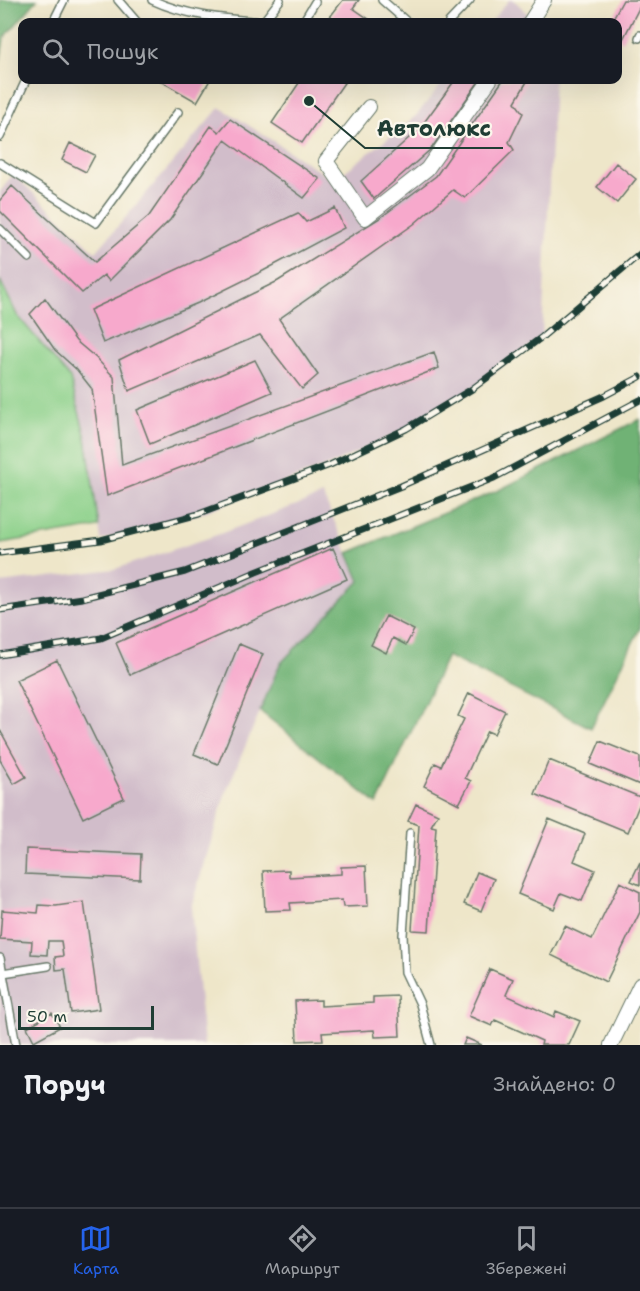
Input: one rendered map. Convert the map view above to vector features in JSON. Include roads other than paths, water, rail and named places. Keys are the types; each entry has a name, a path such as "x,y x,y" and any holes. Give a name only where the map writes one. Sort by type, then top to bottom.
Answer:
{"street":[{"path":"533,18 544,0"},
{"path":"369,107 326,161 365,218 427,169 487,84"},
{"path":"611,1045 640,987"}],"lane":[{"path":"55,18 64,0"},
{"path":"118,0 134,18"},
{"path":"152,0 171,9 220,18"},
{"path":"267,18 280,0"},
{"path":"305,0 315,1 305,18"},
{"path":"382,0 402,18"},
{"path":"453,18 470,0"},
{"path":"0,137 24,84"},
{"path":"0,163 96,223 178,112"},
{"path":"0,229 29,258"},
{"path":"410,833 403,935 405,972 420,1004 432,1045"},
{"path":"0,958 16,1045"},
{"path":"3,973 48,966"}],"railway":[{"path":"0,553 101,540 199,514 330,465 406,429 472,389 542,337 640,254"},
{"path":"0,610 82,598 185,572 401,486 604,396 640,377"},
{"path":"0,655 101,638 256,572 494,478 640,400"}],"place":[{"name":"Автолюкс","path":"309,101"}]}
